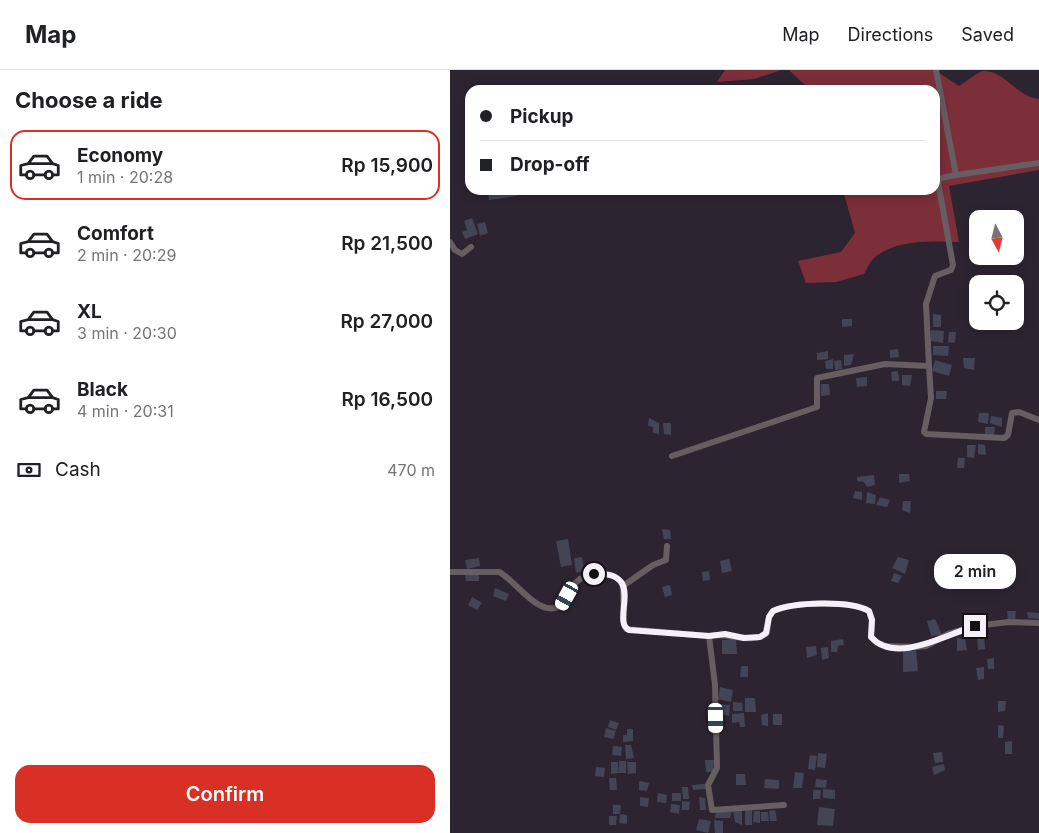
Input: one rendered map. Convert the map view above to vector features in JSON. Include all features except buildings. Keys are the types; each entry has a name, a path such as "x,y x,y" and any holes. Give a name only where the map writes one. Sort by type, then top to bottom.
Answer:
{"street":[{"path":"936,70 939,85"},
{"path":"940,91 956,175"},
{"path":"940,179 956,175 1039,163"},
{"path":"940,193 953,265 951,270 935,276 926,300 931,398 924,432 926,434 1004,438 1008,435 1012,413 1019,412 1039,420"},
{"path":"450,242 455,250 462,254 471,247"},
{"path":"672,456 817,407 817,378 885,364 929,366"},
{"path":"623,586 653,565 666,560 668,546"},
{"path":"450,572 498,572 539,605 549,609 562,605 572,588 587,576 605,573 613,575 620,580 623,586 624,624 626,629 709,636 725,634 744,638 760,637 766,633 769,617 773,611 813,604 855,607 869,611 872,620 871,637 877,643 886,646 926,646 948,634 987,624 1039,623"},
{"path":"709,636 715,684 717,768 708,785 712,810 784,805"}],"shaded area":[{"path":"725,70 782,70 754,79 717,82"},
{"path":"789,70 935,70 959,86 980,72 991,72 1024,94 1039,99 1039,170 949,186 959,242 938,241 904,244 884,251 875,257 864,274 836,282 806,283 798,261 841,252 855,233 844,195 940,195 940,85 805,85"}],"route":[{"path":"594,574 605,573 613,575 620,580 624,591 624,624 626,629 629,630 709,636 725,634 753,638 764,636 768,629 770,614 776,609 813,604 864,608 871,615 871,637 877,643 886,646 915,648 926,646 948,634 975,626"}]}
